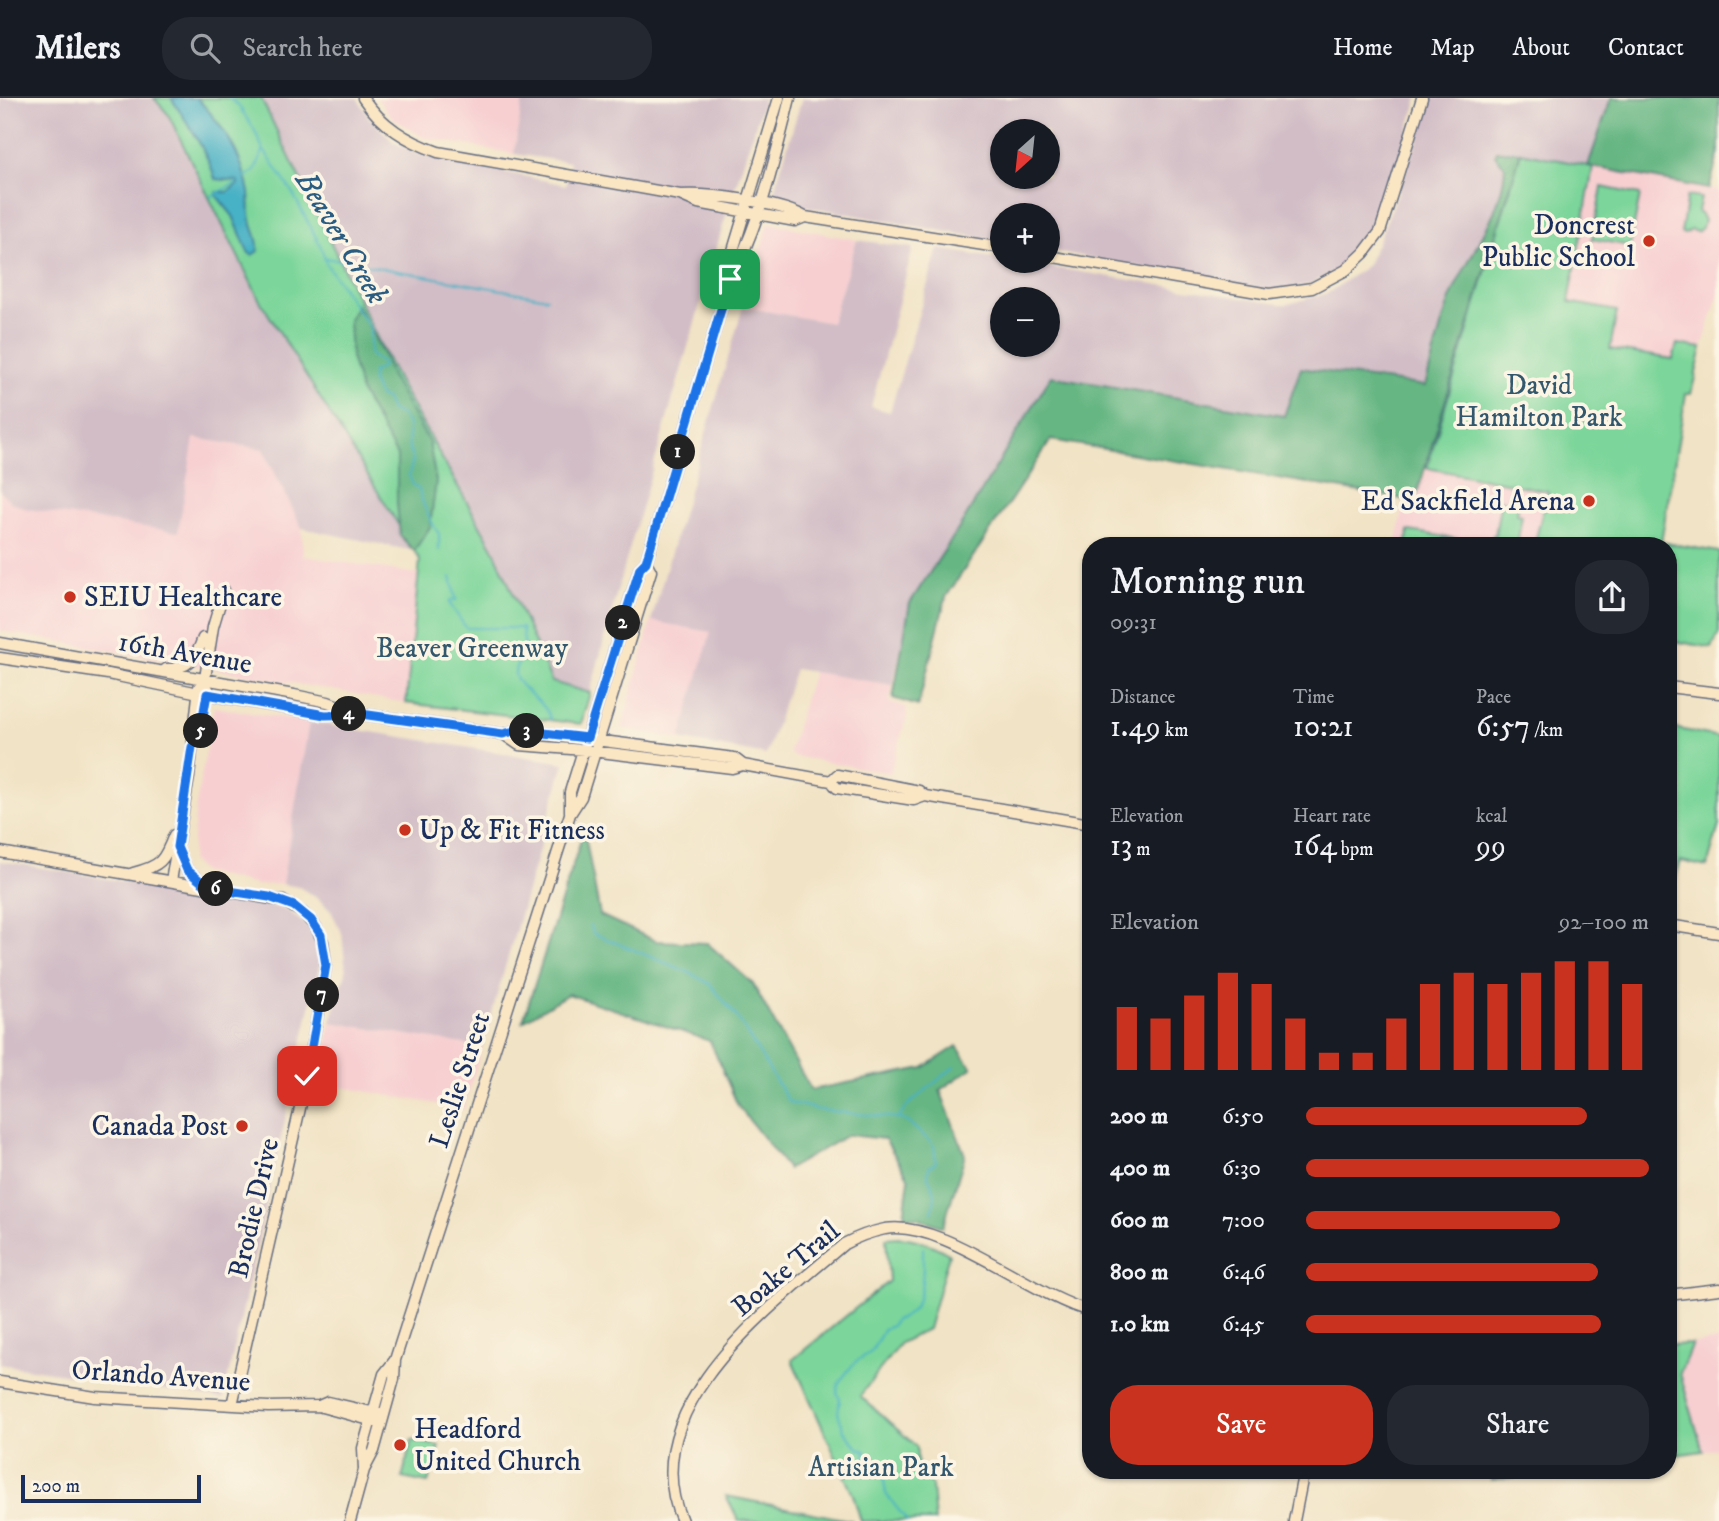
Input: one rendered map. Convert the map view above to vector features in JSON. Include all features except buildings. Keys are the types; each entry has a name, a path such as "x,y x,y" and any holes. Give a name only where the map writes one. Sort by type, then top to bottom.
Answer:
{"main road":[{"path":"363,98 384,123 399,134 412,143 438,152 680,195 698,203 795,211 805,217 990,246"},
{"name":"Leslie Street","path":"753,208 779,98"},
{"name":"Leslie Street","path":"350,1521 364,1470 363,1448 377,1417 384,1374 395,1360 570,814 570,792 589,751 640,568 646,562 730,279 732,254 753,208 790,98"},
{"path":"1060,258 1269,294 1312,288 1346,270 1380,232 1422,98"},
{"path":"171,881 192,747 187,732 202,687 215,618 224,590"},
{"path":"143,669 172,669 187,665 197,655 202,638"},
{"name":"16th Avenue","path":"0,643 143,669 202,687 325,715 361,714 503,734 518,730 593,738 734,758 743,765"},
{"name":"16th Avenue","path":"0,657 202,687 321,701 361,714"},
{"path":"1677,688 1719,693"},
{"name":"16th Avenue","path":"503,734 519,745 732,768 743,765 831,780 836,788 914,800 925,796 1082,823"},
{"path":"130,873 150,869 161,862 183,812"},
{"path":"177,847 187,870 209,888"},
{"name":"Brodie Drive","path":"0,852 269,897 294,906 311,920 323,942 326,957 306,1082 232,1405"},
{"path":"1677,927 1718,934"},
{"name":"Boake Trail","path":"682,1521 673,1497 671,1462 682,1419 699,1390 754,1322 844,1244 861,1235 899,1228 933,1234 1049,1294 1082,1308"},
{"path":"1677,1294 1719,1289"},
{"name":"Orlando Avenue","path":"0,1382 95,1397 232,1405 318,1406 328,1402 377,1417"},
{"path":"1294,1521 1302,1479"}],"shaded area":[{"path":"0,98 154,98 168,114 414,551 302,528 263,449 194,438 178,532 27,509 11,502 0,491"},
{"path":"261,98 357,98 369,117 393,142 417,154 566,185 570,162 514,154 523,98 764,98 724,222 590,693 552,682 493,548 397,379"},
{"path":"377,98 523,98 514,154 423,137 393,118"},
{"path":"802,98 1418,98 1379,223 1363,247 1342,267 1311,284 1275,291 1060,252 1060,203 990,203 990,240 778,201 773,195"},
{"path":"1430,98 1611,98 1588,166 1521,152 1497,151 1496,155 1505,166 1505,183 1484,234 1449,301 1425,386 1301,368 1284,416 1050,376 961,525 910,603 893,685 795,669 766,755 680,739 711,632 651,621 743,307 831,323 857,240 913,248 871,407 890,412 938,249 990,257 990,273 1060,273 1060,269 1288,304 1328,293 1368,265 1424,123"},
{"name":"Doncrest Public School","path":"1593,167 1719,191 1719,292 1702,348 1677,344 1674,359 1609,349 1569,302"},
{"path":"769,223 857,240 831,323 743,307"},
{"path":"193,438 263,449 302,528 303,556 418,574 406,703 0,631 0,491 11,502 178,532"},
{"path":"1427,468 1549,491 1536,537 1398,537 1405,499 1415,501"},
{"path":"651,621 712,632 680,739 622,728"},
{"path":"813,671 893,685 889,702 906,707 907,716 890,773 793,756 789,752"},
{"path":"214,707 309,722 282,884 257,885 202,872 191,861 196,806"},
{"path":"309,722 564,763 482,1047 331,1022 346,972 342,933 331,911 317,898 299,887 282,884"},
{"path":"0,861 277,907 289,912 307,926 316,939 320,962 223,1399 0,1364"},
{"path":"331,1022 482,1047 464,1109 320,1083"},
{"path":"1719,1340 1719,1449 1703,1451 1680,1373 1692,1344"}],"green space":[{"name":"Beaver Greenway","path":"154,98 261,98 397,379 493,548 552,682 590,693 581,724 406,703 420,560 259,299 168,114"},
{"path":"1611,98 1719,98 1719,152 1709,189 1588,166"},
{"path":"1497,151 1521,152 1415,501 1051,440 946,597 918,706 893,698 910,603 961,525 1051,376 1284,416 1301,368 1425,386 1449,302 1498,202 1505,166 1495,155"},
{"name":"David Hamilton Park","path":"1521,152 1593,167 1569,302 1617,311 1610,349 1673,359 1677,344 1702,348 1691,394 1686,394 1662,537 1536,537 1548,491 1427,468"},
{"path":"1602,187 1640,195 1630,246 1592,239"},
{"path":"1687,196 1701,198 1698,211 1704,220 1702,228 1697,232 1690,230 1685,234 1681,233"},
{"path":"357,305 382,352 391,376 429,442 436,481 430,527 414,551 400,536 397,456 361,392 351,357 349,320"},
{"path":"1501,500 1519,503 1517,514 1522,515 1518,537 1492,537 1495,535"},
{"path":"1409,531 1446,537 1408,537"},
{"name":"David Hamilton Park","path":"1677,545 1719,552 1719,633 1712,648 1677,642"},
{"path":"1677,729 1719,737 1719,825 1707,867 1681,861 1677,873"},
{"path":"584,830 600,915 656,941 707,943 753,984 811,1090 923,1068 957,1046 972,1068 940,1090 965,1155 943,1227 919,1218 904,1216 909,1179 885,1139 848,1135 788,1169 738,1106 710,1041 568,994 523,1021"},
{"name":"Artisian Park","path":"898,1237 924,1242 949,1254 928,1329 900,1343 860,1396 917,1447 921,1472 932,1486 935,1521 861,1521 853,1495 792,1360 889,1281 886,1238"},
{"path":"1692,1344 1680,1373 1703,1451 1677,1455 1677,1345"},
{"path":"412,1440 439,1446 428,1483 402,1478"},
{"name":"Artisian Park","path":"726,1496 853,1521 739,1521"}],"water":[{"path":"171,98 197,98 223,130 236,152 246,178 251,220 258,242 258,251 252,255 248,252 233,216 216,195 217,192 227,192 238,184 238,181 215,179 202,147"}],"waterway":[{"name":"Beaver Creek","path":"229,98 238,105 254,129 263,149 292,192 320,245 327,265 370,328 370,355 383,364 373,372 372,381 379,396 386,399 391,411 402,415 408,424 409,448 413,460 409,475 413,485 419,489 427,513 439,534 439,550"},
{"path":"242,179 255,171 263,151"},
{"path":"211,197 237,182"},
{"path":"326,258 547,298"},
{"name":"Beaver Creek","path":"451,577 456,600 450,601 450,604 466,628 522,628 526,656 517,665 515,673 518,681 548,712 550,720"},
{"name":"Beaver Creek","path":"590,925 593,933 597,935 688,972 710,984 737,1017 789,1102 820,1110 899,1118 909,1123 934,1146 936,1162 929,1167 928,1177 935,1194 932,1213"},
{"path":"899,1117 909,1104 954,1067"},
{"name":"Beaver Creek","path":"907,1521 886,1494 883,1474 871,1466 865,1457 866,1451 858,1448 844,1431 838,1413 840,1399 837,1392 838,1384 855,1362 871,1352 884,1329 912,1310 921,1291 923,1248"}],"place":[{"name":"Doncrest Public School","path":"1649,241"},
{"name":"Ed Sackfield Arena","path":"1589,501"},
{"name":"SEIU Healthcare","path":"70,597"},
{"name":"Up & Fit Fitness","path":"405,830"},
{"name":"Canada Post","path":"242,1126"},
{"name":"Headford United Church","path":"400,1445"}],"route":[{"path":"307,1076 326,965 321,935 311,920 283,901 209,888 187,870 177,847 192,747 200,734 207,694 325,715 361,714 503,734 518,730 587,738 640,568 646,562 730,279"}]}
